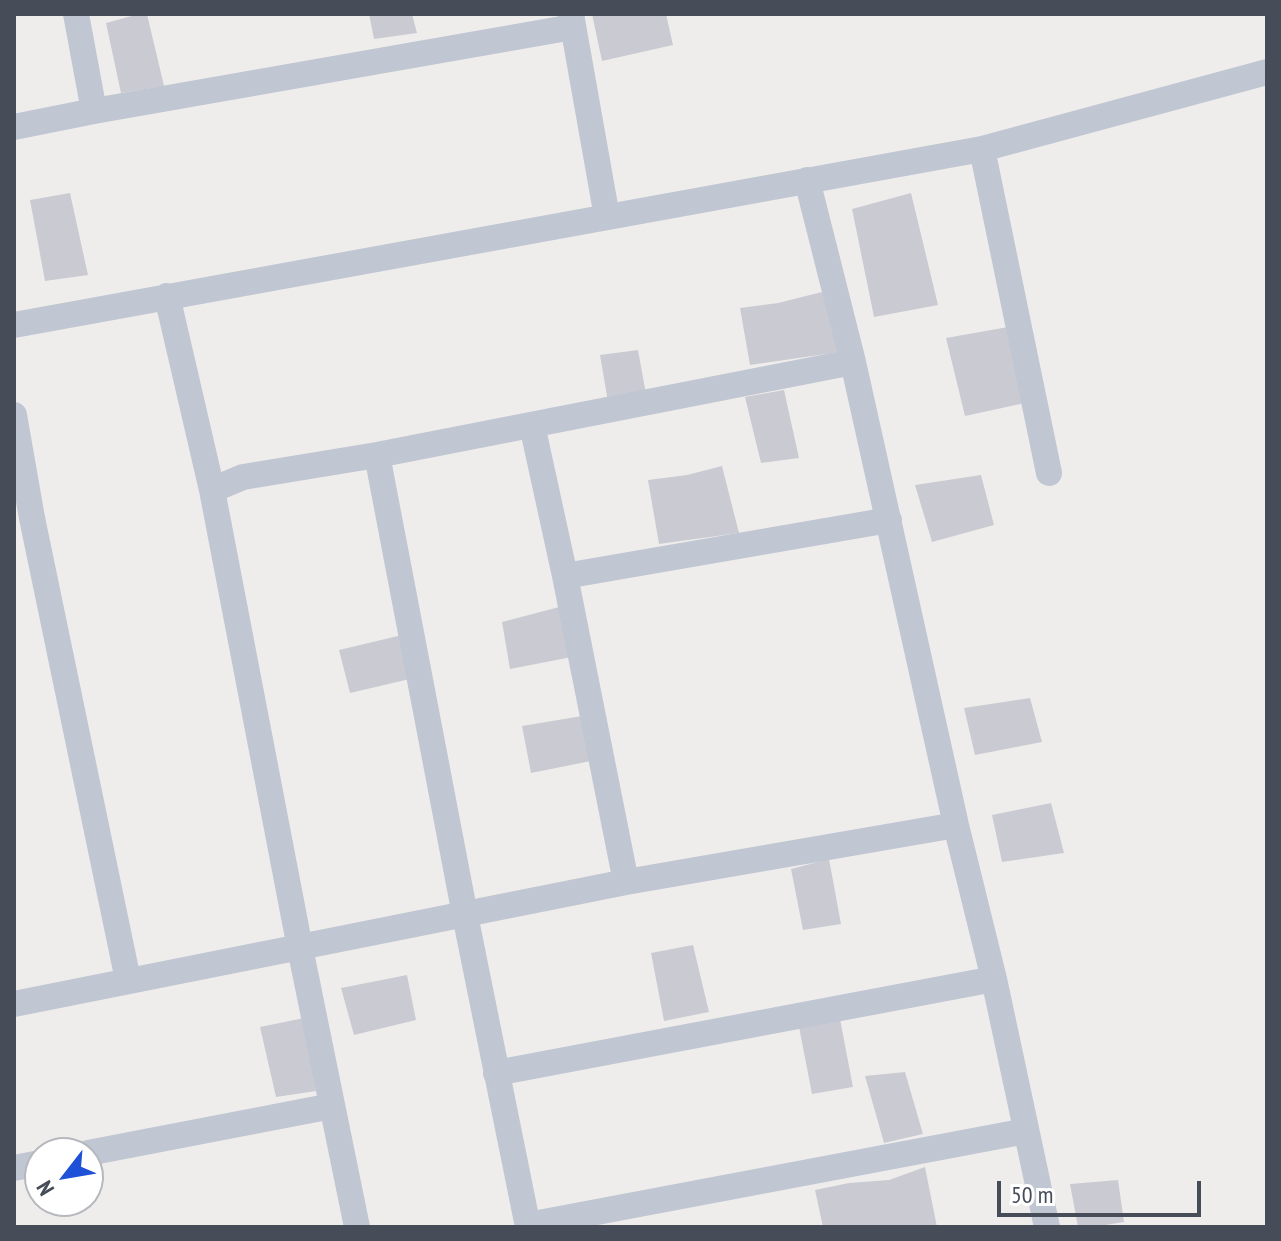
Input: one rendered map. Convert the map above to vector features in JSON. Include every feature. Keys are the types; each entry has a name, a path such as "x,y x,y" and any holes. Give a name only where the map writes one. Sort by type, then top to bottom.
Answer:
{"street":[{"path":"76,14 94,111"},
{"path":"14,127 572,21 607,217"},
{"path":"14,325 982,149 1267,72"},
{"path":"982,149 1049,473"},
{"path":"807,180 853,362 956,825 994,979 1047,1227"},
{"path":"167,296 212,490 357,1227"},
{"path":"212,490 243,477 377,455 853,362"},
{"path":"14,415 23,520 128,980"},
{"path":"532,425 626,882"},
{"path":"377,455 528,1226 1026,1131"},
{"path":"565,576 889,520"},
{"path":"14,1004 626,882 956,825"},
{"path":"496,1073 994,979"},
{"path":"104,1150 332,1106"}],"building":[{"path":"147,14 164,86 121,93 106,23"},
{"path":"369,14 412,14 417,33 374,39"},
{"path":"592,14 666,14 673,45 602,61"},
{"path":"70,193 88,275 45,281 30,200"},
{"path":"911,193 938,305 874,317 852,209"},
{"path":"826,291 840,352 750,365 740,308 778,303"},
{"path":"1008,327 1025,403 965,416 946,338"},
{"path":"638,350 646,394 608,402 600,355"},
{"path":"784,390 799,458 761,463 745,397"},
{"path":"722,466 739,533 659,544 648,480"},
{"path":"981,475 994,525 932,542 915,485"},
{"path":"563,606 572,657 510,669 502,622"},
{"path":"402,635 410,679 350,693 339,650"},
{"path":"1030,698 1042,742 975,755 964,708"},
{"path":"582,716 591,761 531,773 522,726"},
{"path":"1051,803 1064,853 1002,862 992,815"},
{"path":"829,859 841,924 803,930 791,869"},
{"path":"693,945 709,1012 664,1021 651,953"},
{"path":"407,975 416,1020 354,1035 341,988"},
{"path":"304,1018 316,1091 276,1097 260,1027"},
{"path":"840,1019 853,1087 812,1094 799,1027"},
{"path":"905,1072 923,1134 884,1143 865,1076"},
{"path":"925,1167 937,1227 823,1227 815,1190 889,1180"},
{"path":"1118,1180 1124,1222 1078,1227 1070,1184"}]}
